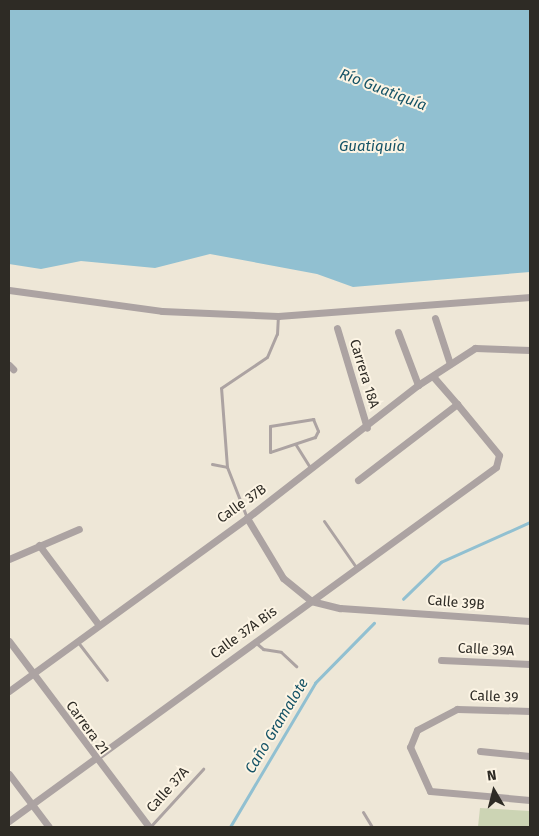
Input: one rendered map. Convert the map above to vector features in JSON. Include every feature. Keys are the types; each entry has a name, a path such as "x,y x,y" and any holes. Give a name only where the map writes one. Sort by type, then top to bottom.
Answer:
{"street":[{"path":"9,290 162,311 278,316 530,297"},
{"path":"435,318 450,364"},
{"name":"Carrera 18A","path":"337,328 367,428"},
{"path":"398,332 418,385"},
{"name":"Calle 37B","path":"9,691 98,624 247,518 367,428 418,385 434,378 450,364 474,348 490,346 530,350"},
{"path":"358,480 457,404 434,378"},
{"name":"Calle 37A Bis","path":"9,821 254,641 496,467 499,455 457,404"},
{"path":"247,518 283,578 311,600"},
{"path":"9,559 79,529"},
{"path":"39,545 98,624"},
{"name":"Calle 39B","path":"311,600 340,608 380,609 530,621"},
{"name":"Carrera 21","path":"9,641 94,758 149,827"},
{"name":"Calle 39A","path":"441,660 530,664"},
{"name":"Calle 39","path":"530,711 457,710 417,730 410,747 425,786 449,793 530,800"},
{"path":"480,751 530,756"},
{"path":"9,774 49,827"}],"lane":[{"path":"247,518 228,467 221,388 267,357 278,334 278,316"},
{"path":"315,419 318,434 296,445 272,454 268,428 315,419"},
{"path":"296,445 312,469"},
{"path":"212,464 228,467"},
{"path":"324,522 356,567"},
{"path":"77,640 107,680"},
{"path":"254,641 263,649 281,652 296,666"},
{"name":"Calle 37A","path":"149,827 203,769"},
{"path":"363,812 372,827"}],"green space":[{"path":"480,808 530,811 530,827 478,827"}],"water":[{"name":"Guatiquía","path":"9,9 530,9 530,272 353,287 317,274 210,254 155,268 81,261 41,269 9,264"}],"waterway":[{"name":"Caño Gramalote","path":"403,599 441,562 530,522"},
{"name":"Caño Gramalote","path":"230,827 315,683 374,623"}],"water label":[{"name":"Río Guatiquía","path":"383,90"}]}
